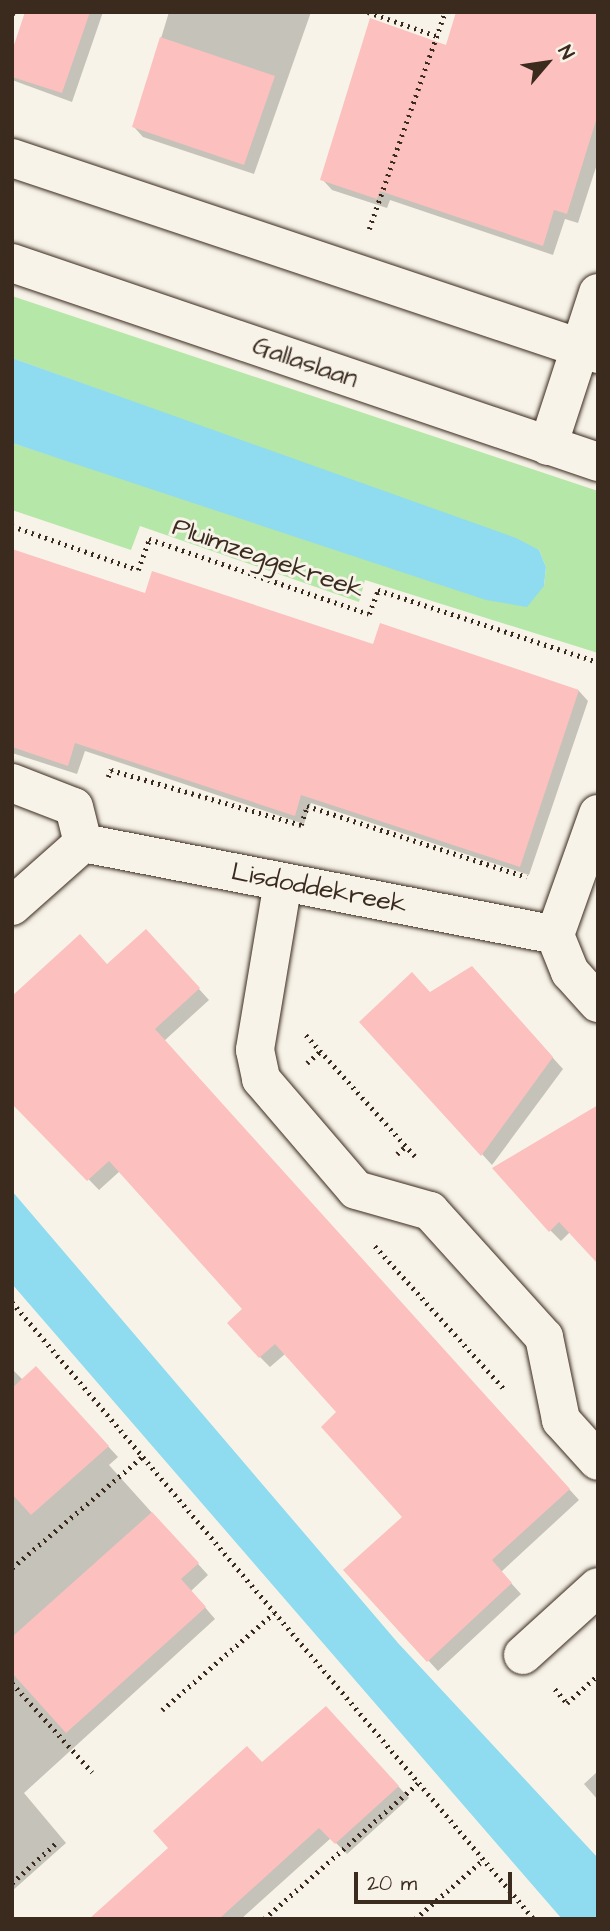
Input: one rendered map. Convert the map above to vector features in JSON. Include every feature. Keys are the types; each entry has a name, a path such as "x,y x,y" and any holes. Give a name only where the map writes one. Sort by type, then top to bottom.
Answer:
{"street":[{"path":"12,158 588,351"},
{"name":"Gallaslaan","path":"12,263 598,462"},
{"path":"548,446 588,351 598,293"},
{"path":"12,782 74,807 83,843 12,906"},
{"path":"598,814 555,935 570,972 598,1003"},
{"name":"Lisdoddekreek","path":"83,843 555,935"},
{"path":"283,882 255,1050 261,1079 356,1190 430,1211 544,1337 561,1420 598,1461"},
{"path":"523,1655 598,1587"}],"path":[{"path":"369,12 437,36"},
{"path":"354,272 445,12"},
{"name":"Pluimzeggekreek","path":"12,526 138,570 149,538 369,614 378,590 598,662"},
{"path":"83,843 111,770 301,825 307,806 571,891"},
{"path":"265,990 437,1181 430,1211"},
{"path":"356,1190 351,1220 527,1415 561,1420"},
{"path":"12,1302 534,1919"},
{"path":"12,1567 142,1457"},
{"path":"162,1710 274,1613"},
{"path":"12,1684 92,1772"},
{"path":"264,1919 418,1783"},
{"path":"12,1883 55,1844"},
{"path":"415,1919 484,1859"}],"green space":[{"path":"12,296 598,491 598,653 365,580 359,602 140,526 131,550 12,510 12,443 292,533 544,586 546,567 539,550 12,358"}],"water":[{"path":"12,358 516,538 539,550 546,567 544,586 527,607 486,600 12,443"},
{"path":"12,1191 398,1643 598,1858 598,1919 562,1919 12,1284"}],"building":[{"path":"25,12 90,12 62,93 12,77 12,51"},
{"path":"456,12 598,12 598,114 567,214 554,210 543,246 380,191 377,199 320,180 370,18 446,45"},
{"path":"160,37 275,76 244,165 132,127"},
{"path":"12,549 145,593 152,571 373,644 380,623 579,690 520,867 301,795 295,816 75,743 68,766 12,747"},
{"path":"146,929 200,988 155,1029 570,1489 492,1560 512,1583 427,1662 343,1570 402,1517 321,1427 336,1412 275,1344 259,1358 227,1323 242,1309 109,1161 87,1181 12,1104 12,996 80,934 107,964"},
{"path":"472,966 553,1057 481,1156 359,1022 412,972 430,992"},
{"path":"598,1105 598,1264 559,1222 549,1232 492,1168"},
{"path":"36,1366 109,1446 31,1515 12,1494 12,1388"},
{"path":"152,1512 199,1563 181,1579 206,1607 66,1733 12,1673 12,1637"},
{"path":"326,1706 399,1786 335,1844 319,1828 219,1919 89,1919 168,1848 153,1831 247,1746 262,1762"}]}
